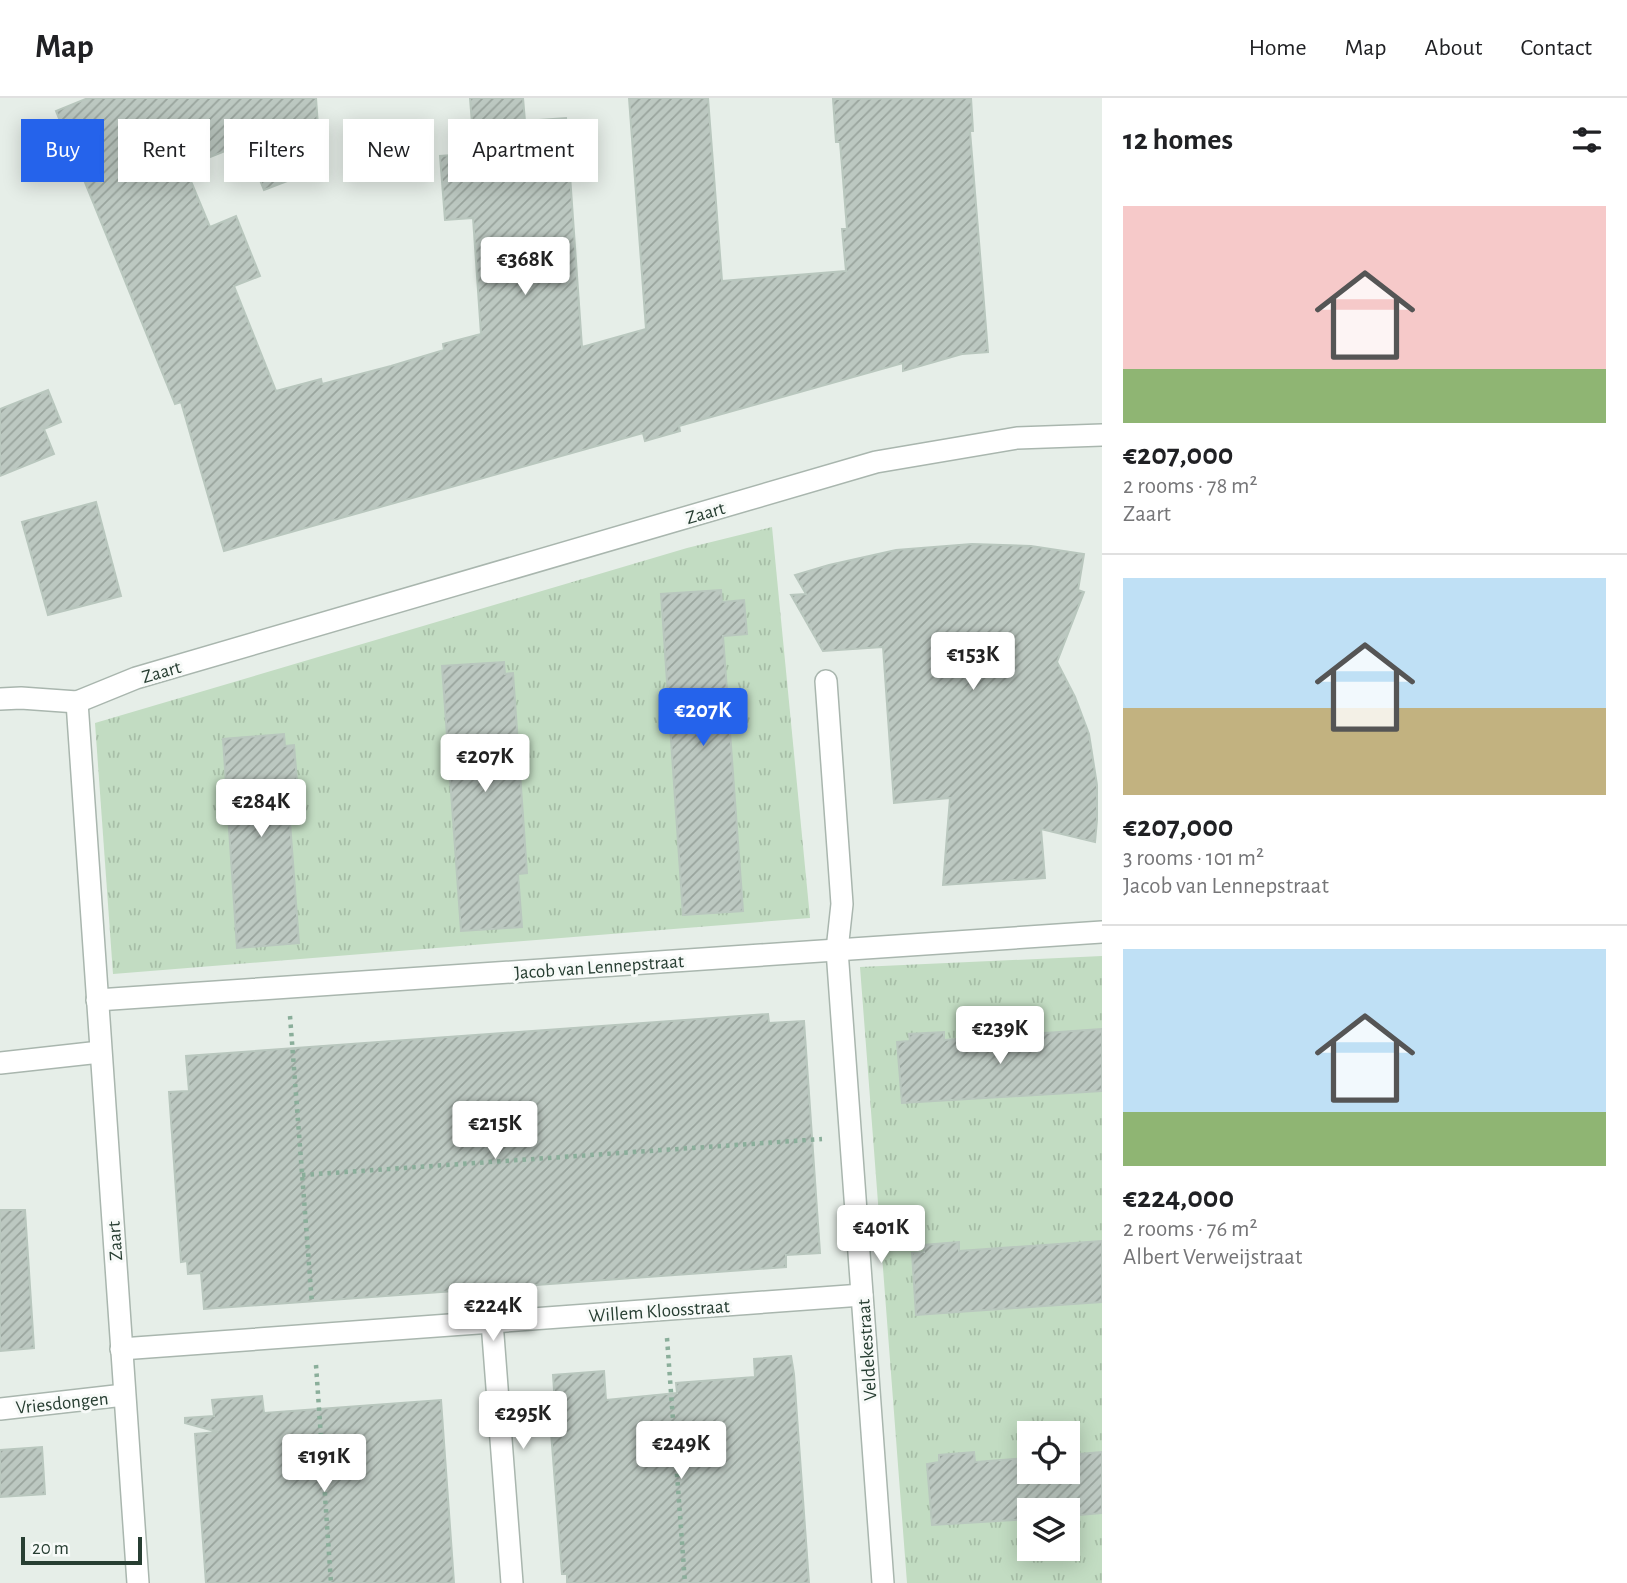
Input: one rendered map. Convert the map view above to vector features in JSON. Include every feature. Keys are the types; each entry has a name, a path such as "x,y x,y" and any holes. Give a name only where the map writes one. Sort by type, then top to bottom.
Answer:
{"street":[{"name":"Zaart","path":"138,1583 77,702 136,678 876,463 1017,438 1102,435"},
{"path":"826,681 842,904 837,950"},
{"path":"0,699 77,702"},
{"name":"Jacob van Lennepstraat","path":"97,1000 1102,932"},
{"name":"Veldekestraat","path":"837,950 883,1583"},
{"path":"0,1063 100,1052"},
{"name":"Willem Kloosstraat","path":"121,1349 862,1295"},
{"path":"492,1322 512,1583"},
{"name":"Vriesdongen","path":"0,1409 124,1395"}],"path":[{"path":"288,987 331,1583"},
{"path":"302,1175 850,1137"},
{"path":"665,1309 685,1583"}],"green space":[{"path":"772,527 810,918 113,974 95,723 687,548"},
{"path":"1102,956 1102,1583 907,1583 860,967"}],"building":[{"path":"88,98 316,98 318,119 224,119 224,151 210,157 210,119 118,119 118,182 191,182 210,227 236,216 260,276 234,286 276,391 321,379 322,384 391,366 444,350 443,344 481,334 473,218 445,220 440,156 448,155 448,182 570,182 582,347 646,329 629,98 708,98 722,281 846,271 842,229 847,229 840,142 836,142 833,99 971,98 973,131 970,131 988,352 962,354 903,371 903,363 679,426 680,431 645,441 643,433 224,551 181,402 175,404 85,182 104,182 104,119 59,119 56,111"},
{"path":"470,98 523,98 525,119 472,119"},
{"path":"261,182 285,182 264,190"},
{"path":"48,390 61,422 44,429 54,454 0,476 0,409"},
{"path":"96,502 121,596 48,615 22,522"},
{"path":"972,544 1031,546 1084,554 1078,590 1084,592 1057,662 1075,697 1089,734 1097,785 1097,820 1095,842 1041,829 1045,878 943,885 950,798 894,803 883,647 823,651 791,595 806,594 795,575 829,565 896,550"},
{"path":"721,590 722,602 744,600 747,634 723,636 743,911 683,915 661,594"},
{"path":"504,662 505,674 513,673 527,873 518,874 522,927 461,931 442,666"},
{"path":"284,734 285,746 294,745 297,781 287,782 299,943 237,948 223,739"},
{"path":"768,1014 769,1023 804,1021 820,1253 786,1255 786,1267 204,1309 201,1273 188,1274 187,1261 181,1262 169,1092 189,1091 186,1056"},
{"path":"1102,1029 1102,1091 902,1103 897,1042 910,1041 909,1034 944,1032 944,1040"},
{"path":"0,1210 25,1210 34,1348 0,1351"},
{"path":"1102,1241 1102,1302 916,1315 912,1253 924,1252 923,1245 959,1242 959,1251"},
{"path":"791,1356 809,1583 567,1583 567,1574 562,1574 549,1406 555,1405 553,1375 604,1371 606,1400 677,1393 676,1383 755,1377 754,1359"},
{"path":"262,1396 264,1413 441,1400 454,1583 206,1583 195,1434 218,1432 185,1423 185,1418 214,1416 212,1400"},
{"path":"42,1447 45,1494 0,1497 0,1450"},
{"path":"974,1452 975,1462 1017,1459 1017,1484 1080,1484 1080,1454 1102,1452 1102,1513 1080,1515 1080,1498 1017,1498 1017,1520 932,1525 927,1464 939,1462 939,1455"}]}
